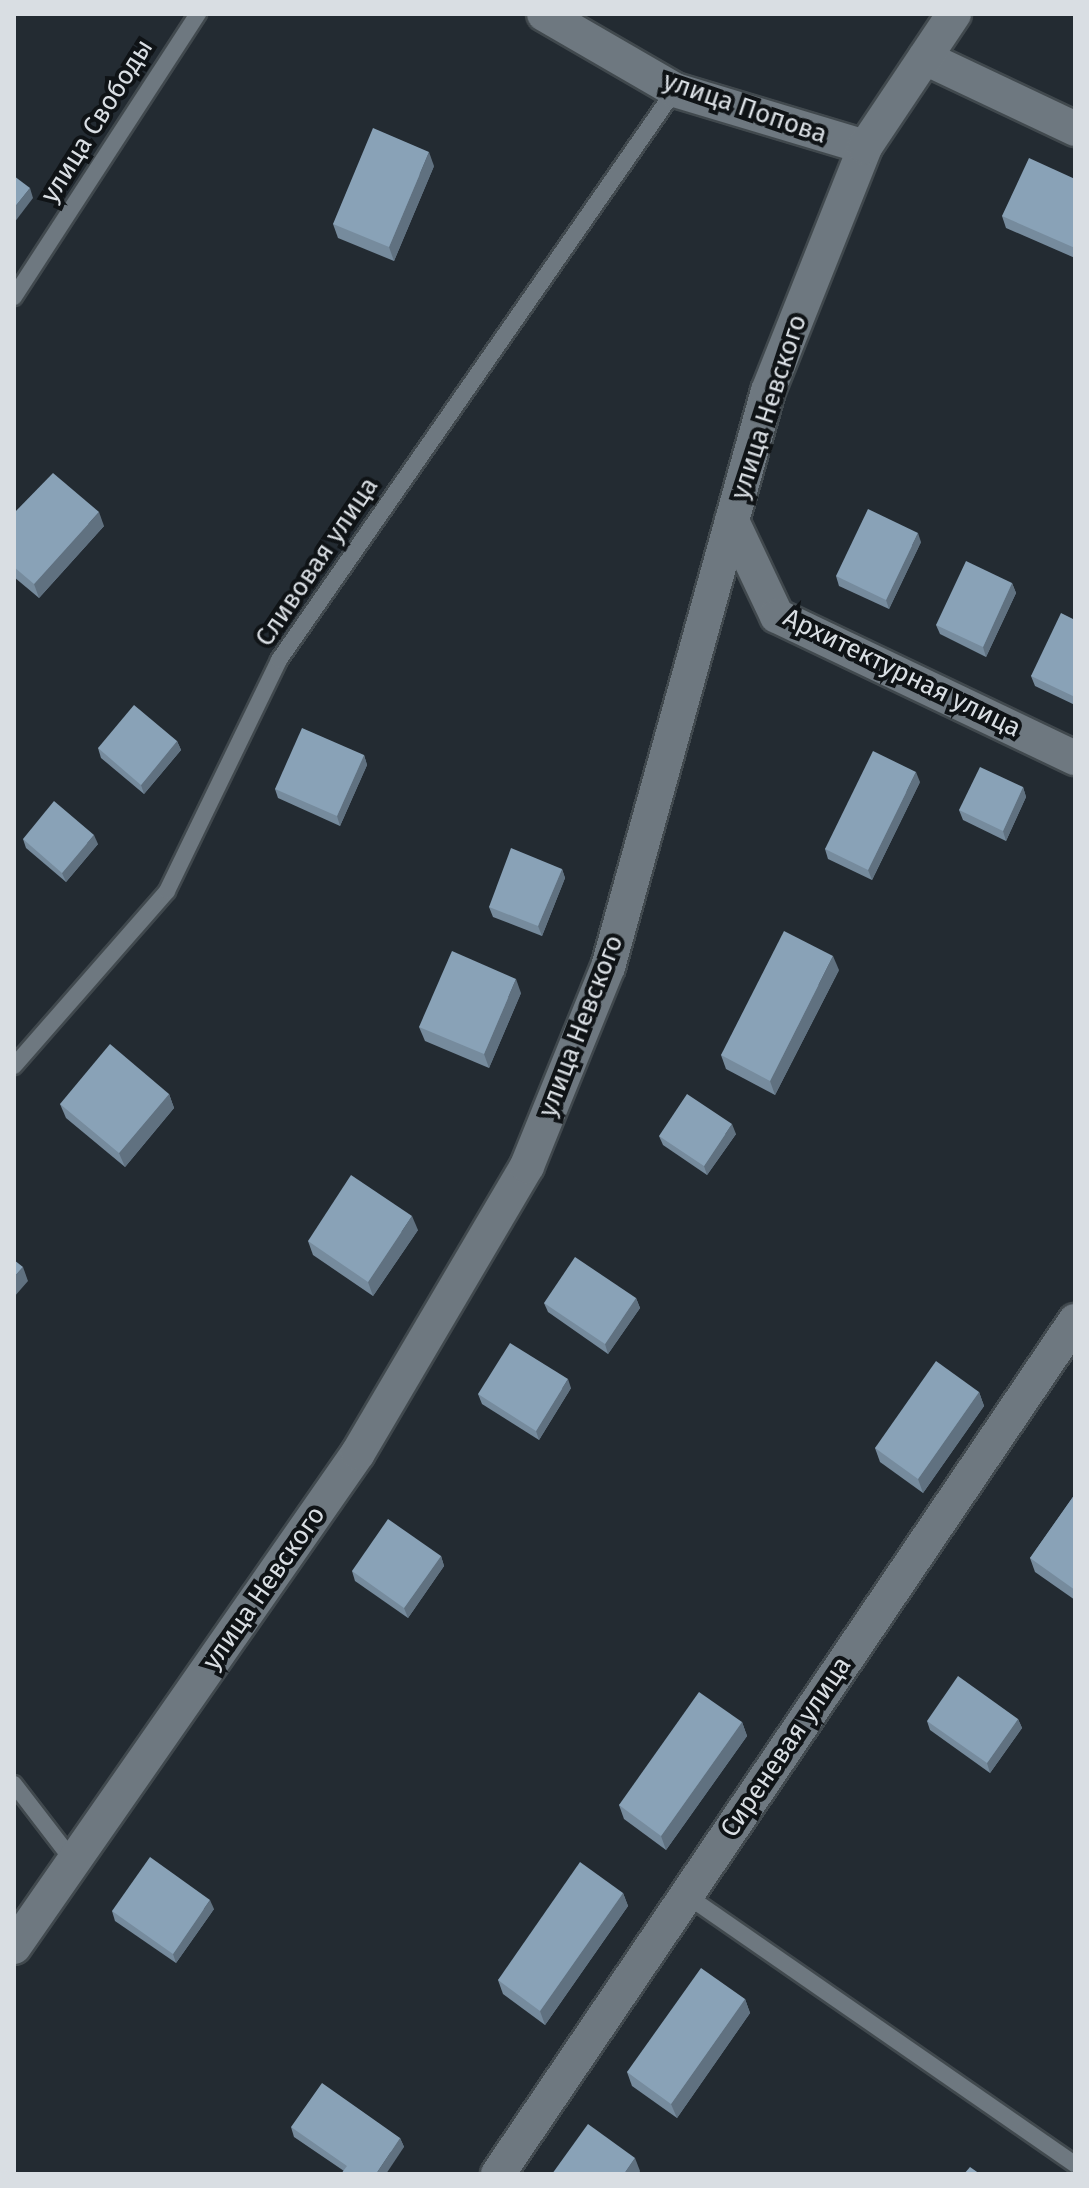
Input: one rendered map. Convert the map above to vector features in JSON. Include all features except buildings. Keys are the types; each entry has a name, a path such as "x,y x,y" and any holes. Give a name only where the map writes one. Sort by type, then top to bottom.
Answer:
{"street":[{"name":"улица Попова","path":"544,14 675,90 865,147"},
{"name":"улица Невского","path":"14,1947 358,1453 527,1166 608,967 768,391 865,147 954,14"},
{"path":"925,58 1075,129"},
{"name":"Архитектурная улица","path":"732,521 777,616 1075,758"},
{"name":"Сиреневая улица","path":"498,2174 1075,1321"}],"lane":[{"name":"улица Свободы","path":"14,297 198,14"},
{"name":"Сливовая улица","path":"14,1066 167,891 279,660 675,90"},
{"path":"14,1784 73,1861"},
{"path":"686,1895 1075,2164"}]}
